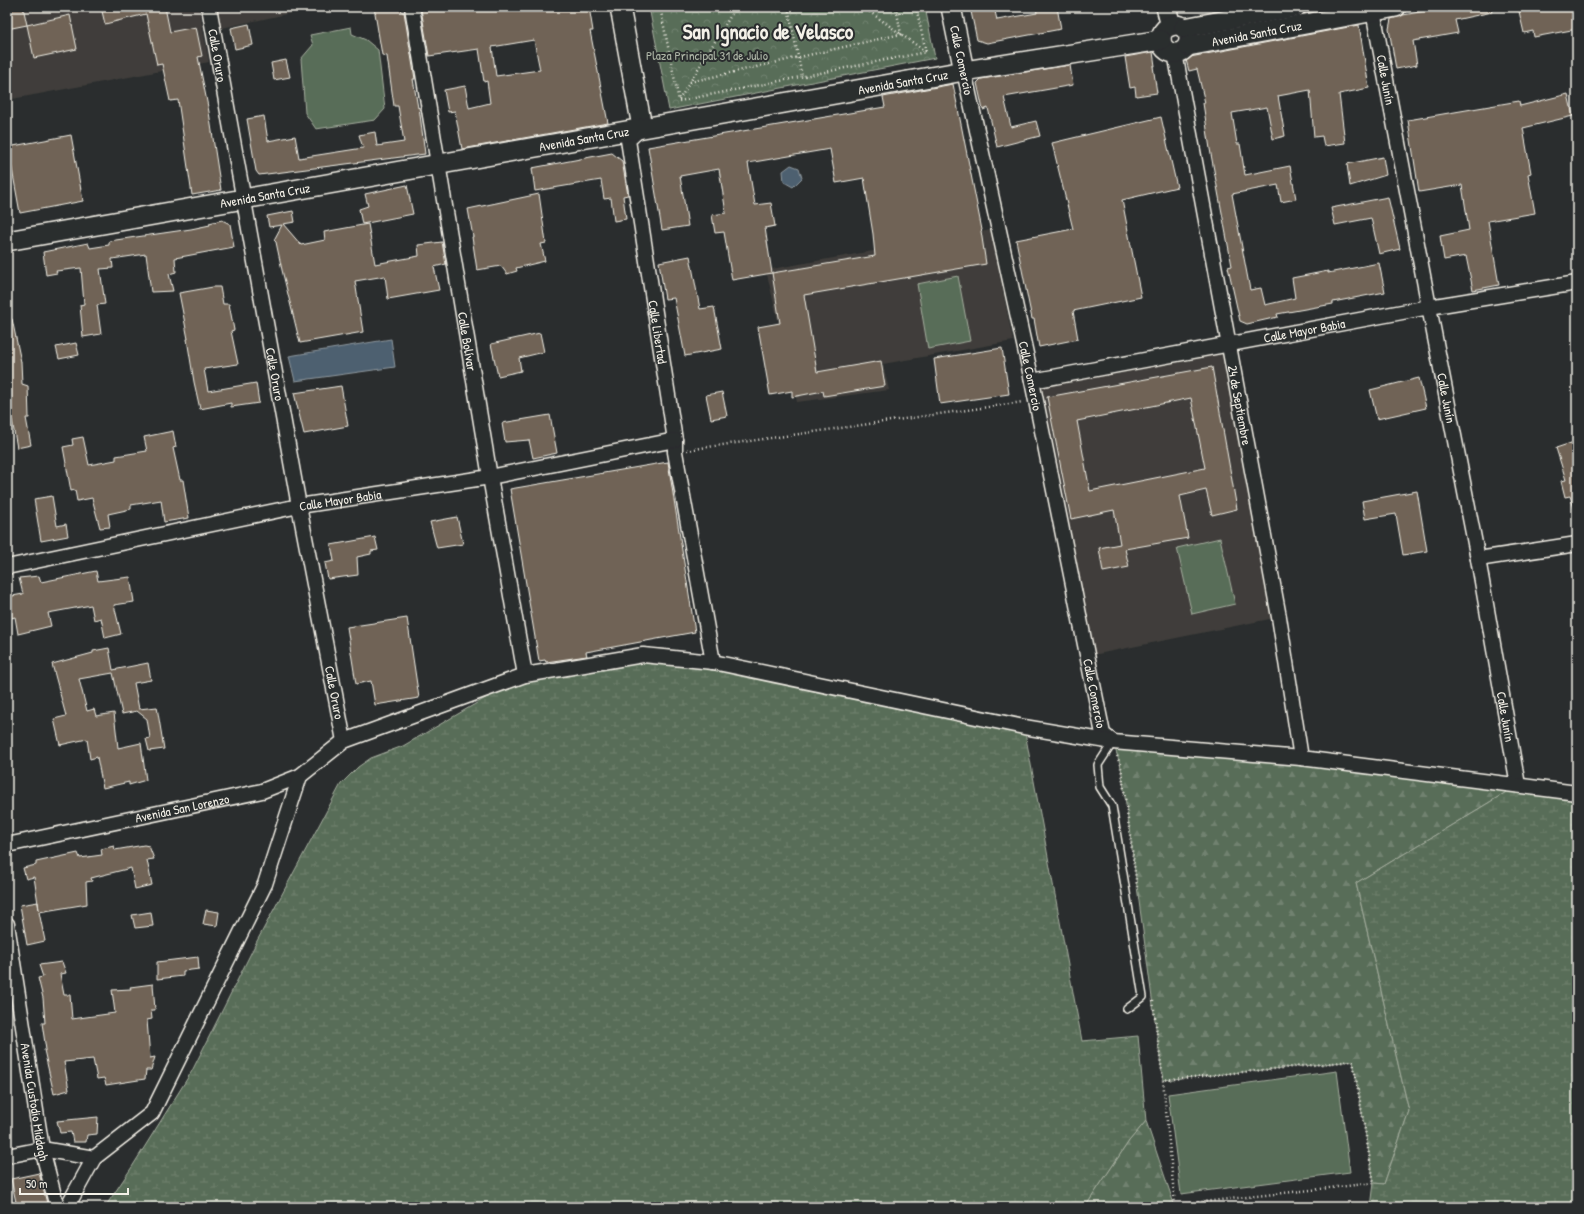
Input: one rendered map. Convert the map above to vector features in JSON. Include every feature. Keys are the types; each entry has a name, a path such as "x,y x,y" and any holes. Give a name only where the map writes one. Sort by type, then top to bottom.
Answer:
{"main road":[{"path":"620,7 642,127"},
{"name":"Calle Comercio","path":"951,7 964,71"},
{"path":"1166,7 1172,31 1164,48 1167,51 1181,50 1189,35 1172,31"},
{"name":"Avenida Santa Cruz","path":"7,241 964,71 1296,7"},
{"name":"Avenida Santa Cruz","path":"1181,50 1396,7"}],"street":[{"name":"Calle Oruro","path":"209,7 299,506 344,741"},
{"name":"Calle Bolívar","path":"412,7 490,477 525,675"},
{"name":"Calle Junín","path":"1373,11 1478,559 1518,784"},
{"name":"24 de Septiembre","path":"1181,50 1229,345 1279,617 1301,758"},
{"name":"Calle Comercio","path":"964,71 1032,381 1103,734 1113,742"},
{"name":"Calle Libertad","path":"642,127 628,140 675,446 713,662"},
{"name":"Calle Mayor Babia","path":"1032,381 1429,307 1577,283"},
{"name":"Calle Mayor Babia","path":"7,567 299,506 490,477 675,446"},
{"path":"1478,559 1577,544"},
{"name":"Avenida San Lorenzo","path":"7,845 262,791 300,776 344,741 525,675 643,655 713,662 1024,727 1113,742 1301,758 1518,784 1577,793"},
{"path":"67,1207 94,1158 152,1113 265,884 300,776"},
{"name":"Avenida Custodio Middagh","path":"7,924 42,1149 57,1207"},
{"path":"7,1156 42,1149 94,1158"}],"lane":[{"path":"1113,742 1098,765 1100,787 1112,806 1143,997 1127,1009"}],"path":[{"path":"660,7 679,101"},
{"path":"679,101 736,7"},
{"path":"788,7 802,76"},
{"path":"863,7 926,52"},
{"path":"896,7 901,34"},
{"path":"916,7 926,52"},
{"path":"690,82 901,34"},
{"path":"679,101 926,52"},
{"path":"675,446 1035,400"},
{"path":"1121,767 1138,891"},
{"path":"1153,1000 1163,1080 1175,1205 1374,1183 1353,1061 1163,1080"}],"shaded area":[{"path":"7,7 199,7 209,62 7,100"},
{"path":"209,7 319,7 213,30"},
{"path":"991,230 1013,341 883,364 889,390 797,402 766,270"},
{"path":"1229,345 1279,617 1088,656 1032,381"}],"green space":[{"name":"Plaza Principal 31 de Julio","path":"649,7 925,7 935,58 669,110"},
{"path":"351,27 352,34 366,40 378,50 385,109 375,120 316,129 305,113 301,59 313,45 310,35"},
{"path":"958,276 970,341 928,349 917,284"},
{"path":"1220,538 1235,604 1192,614 1177,548"},
{"path":"643,655 1024,727 1082,1041 1138,1036 1146,1121 1129,1141 1085,1207 105,1207 192,1071 257,941 341,784 358,767 371,758 403,746 525,675"},
{"path":"1113,742 1518,785 1356,883 1409,1111 1384,1184 1374,1183 1353,1061 1163,1080 1121,767"},
{"path":"1518,785 1577,793 1577,1207 1371,1207 1374,1183 1384,1184 1409,1111 1356,883"},
{"path":"1337,1071 1350,1172 1181,1194 1168,1094"},
{"path":"1146,1121 1175,1207 1085,1207 1129,1141"}],"water":[{"path":"791,165 799,168 802,178 793,187 784,182 783,171"},
{"path":"391,339 395,367 295,381 289,356"}],"building":[{"path":"7,7 23,7 27,25 7,29"},
{"path":"101,7 165,7 170,32 196,27 202,56 198,57 209,112 221,190 192,195 178,100 170,101 162,64 157,65 146,14 105,24"},
{"path":"374,7 401,7 402,12 404,12 425,154 259,175 256,171 247,119 264,116 268,141 295,136 299,158 363,148 359,135 375,132 377,146 404,142 398,106 394,106 387,56 382,55"},
{"path":"438,7 589,7 593,31 590,31 608,123 462,149 455,111 448,112 444,90 465,86 469,108 490,103 487,81 484,82 479,49 429,56 421,9","holes":["534,40 540,70 496,76 492,47"]},
{"path":"970,7 994,7 997,20 1037,13 1036,7 1057,7 1061,29 987,43 977,40"},
{"path":"1448,7 1491,7 1492,12 1455,20 1458,33 1413,41 1417,65 1396,69 1389,29 1391,19 1403,15"},
{"path":"1518,7 1577,7 1577,29 1534,37 1533,31 1524,33"},
{"path":"70,15 77,49 34,58 27,25"},
{"path":"249,24 253,45 235,49 231,28"},
{"path":"1359,25 1369,88 1339,94 1345,143 1324,146 1322,136 1314,137 1310,90 1278,96 1285,136 1273,139 1267,107 1232,113 1237,144 1240,144 1245,175 1290,166 1296,199 1281,202 1278,185 1232,194 1250,290 1261,288 1265,305 1295,298 1292,278 1379,263 1385,292 1333,302 1333,304 1277,314 1278,317 1247,324 1240,321 1228,267 1232,266 1210,149 1203,103 1205,103 1197,69 1189,71 1185,56 1190,57"},
{"path":"1153,52 1155,66 1153,66 1157,93 1136,96 1135,87 1130,88 1125,57"},
{"path":"286,60 290,77 274,80 271,63"},
{"path":"1070,65 1073,85 1004,97 1011,127 1036,121 1040,136 997,147 988,108 983,110 977,83 981,79"},
{"path":"953,84 982,230 986,264 804,295 817,372 881,361 885,386 824,396 823,391 792,397 792,391 770,395 758,327 780,323 772,273 732,280 724,232 715,233 712,215 726,213 719,169 680,176 688,226 662,230 648,147 885,107 883,97","holes":["830,149 836,183 864,178 875,256 772,273 765,228 775,226 771,203 755,205 748,163"]},
{"path":"1568,94 1573,116 1523,128 1531,173 1528,174 1535,213 1488,221 1499,285 1473,290 1466,256 1444,260 1440,236 1469,230 1462,185 1419,192 1408,120 1519,101 1520,106"},
{"path":"1161,117 1177,187 1122,200 1141,297 1073,311 1078,339 1039,347 1016,240 1073,229 1052,143"},
{"path":"71,135 83,201 20,213 8,147"},
{"path":"612,153 622,161 628,195 623,196 626,219 614,221 611,198 604,199 601,180 535,191 532,168"},
{"path":"1383,157 1386,175 1350,186 1347,164"},
{"path":"407,185 413,214 362,224 359,209 368,206 365,194"},
{"path":"539,194 546,243 541,244 545,261 516,268 517,271 507,274 501,266 477,270 468,209"},
{"path":"1388,197 1400,249 1379,254 1371,218 1335,225 1331,208"},
{"path":"293,211 295,222 283,224 301,245 325,240 324,232 368,224 375,264 419,256 418,245 442,242 446,264 434,267 439,290 388,299 385,276 355,281 363,332 300,343 276,242 274,240 282,225 269,227 267,216"},
{"path":"222,220 230,224 234,247 175,258 176,272 169,274 173,291 151,292 146,254 112,259 113,268 100,269 105,304 97,305 101,334 83,337 80,305 84,304 81,268 56,271 57,273 46,275 43,252 88,243 90,248 109,245 109,241 191,229 210,225 209,223"},
{"path":"690,256 700,309 714,307 722,349 685,356 674,298 665,299 659,262"},
{"path":"220,287 223,304 229,304 234,330 231,331 238,364 204,369 208,391 256,383 259,403 231,407 231,403 200,409 179,293"},
{"path":"7,319 12,319 21,362 22,384 28,386 29,418 26,418 31,445 17,448 12,420 7,421"},
{"path":"540,333 544,352 519,358 521,371 498,376 491,344"},
{"path":"76,343 79,355 59,359 56,347"},
{"path":"1002,348 1009,394 940,404 934,359"},
{"path":"1212,367 1237,509 1212,515 1206,490 1180,496 1188,538 1125,549 1129,567 1103,572 1099,548 1120,544 1114,510 1071,519 1047,397","holes":["1191,398 1205,468 1090,491 1077,421"]},
{"path":"1419,378 1426,408 1377,419 1370,390"},
{"path":"341,386 348,426 304,434 294,393"},
{"path":"722,392 727,416 711,419 706,395"},
{"path":"550,415 557,453 533,458 529,440 505,442 502,423"},
{"path":"173,431 176,447 173,448 180,480 183,480 189,518 164,522 161,500 131,505 131,509 108,514 110,527 100,528 92,498 77,501 75,490 71,491 63,447 73,445 72,439 83,437 89,465 116,460 116,456 147,451 144,437"},
{"path":"1577,441 1577,508 1574,508 1570,496 1565,497 1561,481 1566,480 1556,448"},
{"path":"668,462 695,632 586,652 587,656 546,662 545,660 539,661 510,489"},
{"path":"1417,491 1427,551 1403,555 1396,514 1365,519 1362,501"},
{"path":"52,496 57,526 66,524 68,536 41,541 34,499"},
{"path":"457,517 463,544 437,548 430,522"},
{"path":"375,537 378,550 371,551 371,554 357,557 358,575 328,579 325,563 334,561 331,545"},
{"path":"96,571 98,581 130,577 134,602 114,605 121,634 105,638 101,618 94,620 91,605 48,613 51,626 18,634 15,617 11,618 7,597 23,594 19,578 39,576 41,582"},
{"path":"407,618 419,698 375,705 371,681 356,684 347,627"},
{"path":"109,648 113,670 148,663 151,680 134,683 139,709 157,707 164,749 149,751 146,739 150,738 147,719 137,711 122,714 113,673 79,679 87,711 94,709 96,716 114,713 118,748 141,743 146,780 129,785 129,782 103,788 97,757 90,759 87,739 60,745 54,719 66,716 52,664 93,653 93,651"},
{"path":"144,845 149,846 154,859 147,860 152,885 135,889 131,868 91,878 92,881 86,882 87,904 39,912 45,941 27,945 20,905 38,902 34,877 26,879 23,868 36,865 36,862 78,853 80,858 102,855 101,849 114,846 115,850"},
{"path":"206,910 219,912 217,926 203,924"},
{"path":"151,912 153,926 135,928 132,915"},
{"path":"198,957 199,969 183,971 183,976 157,979 157,962"},
{"path":"62,962 66,973 60,974 64,995 70,995 72,1019 115,1013 112,990 131,989 130,987 153,984 155,1010 151,1010 152,1019 147,1020 150,1058 155,1057 151,1070 146,1070 145,1079 106,1085 104,1078 97,1079 93,1059 64,1062 69,1090 54,1094 44,1050 46,1050 42,1023 45,1023 43,998 38,978 43,977 39,965"},
{"path":"98,1117 97,1134 87,1135 86,1142 73,1142 71,1132 60,1133 57,1121"},
{"path":"39,1173 48,1207 17,1207 11,1179"}],"district":[{"name":"San Ignacio de Velasco","path":"768,31"}]}
